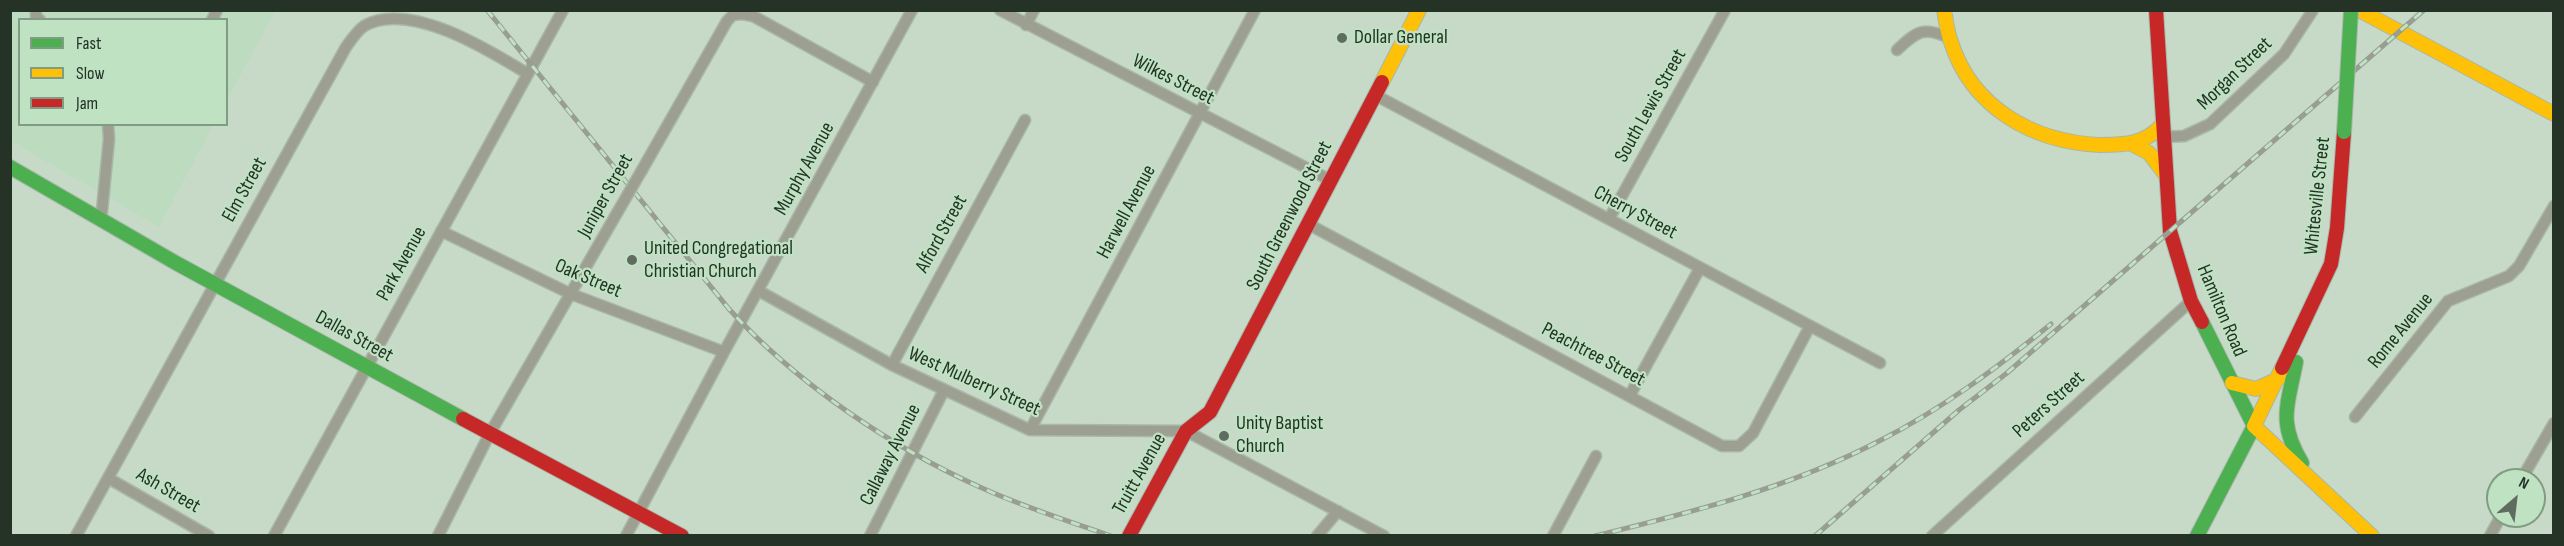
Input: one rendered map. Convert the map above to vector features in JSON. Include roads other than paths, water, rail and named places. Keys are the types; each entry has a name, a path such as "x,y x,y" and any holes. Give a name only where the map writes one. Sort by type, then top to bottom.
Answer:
{"main road":[{"name":"South Greenwood Street","path":"1186,431 1210,412 1419,10"},
{"path":"1944,10 1949,38 1974,87 1987,102 2023,128 2070,143 2103,145 2148,140 2163,130"},
{"name":"Hamilton Road","path":"2156,10 2170,231 2191,301 2254,426 2372,536"},
{"name":"Whitesville Street","path":"2197,536 2278,379 2331,264 2337,228 2351,10"},
{"path":"2359,10 2553,114"},
{"path":"2130,143 2149,153 2163,168 2166,178"},
{"name":"Dallas Street","path":"10,167 101,221 489,435 682,536"},
{"path":"2300,331 2295,371 2289,386 2288,430 2291,444 2298,458 2316,482"},
{"path":"2232,383 2256,389 2278,379"},
{"name":"Truitt Avenue","path":"1129,536 1186,431"}],"street":[{"name":"Park Avenue","path":"274,536 563,10"},
{"name":"Murphy Avenue","path":"626,536 912,10"},
{"name":"Wilkes Street","path":"999,10 1026,26 1330,180"},
{"path":"1026,26 1034,10"},
{"name":"Harwell Avenue","path":"1030,430 1255,10"},
{"name":"South Lewis Street","path":"1609,219 1725,10"},
{"name":"Morgan Street","path":"2163,130 2184,136 2210,124 2284,54 2313,10"},
{"name":"Elm Street","path":"76,536 346,47 365,25 383,16 405,13 424,18 458,32 528,74"},
{"name":"Juniper Street","path":"438,536 489,435 727,21 733,15 742,14 764,21 873,82"},
{"path":"1897,50 1912,36 1923,31 1933,31 1949,38"},
{"name":"Cherry Street","path":"1375,95 1880,363"},
{"name":"Alford Street","path":"892,365 1025,120"},
{"path":"101,221 109,139 108,126"},
{"name":"Rome Avenue","path":"2355,417 2448,301 2509,276 2519,266 2553,206"},
{"name":"Peachtree Street","path":"1308,224 1722,446 1739,446 1753,433 1810,326"},
{"name":"Oak Street","path":"441,231 572,294 724,352"},
{"path":"1630,395 1700,268"},
{"name":"West Mulberry Street","path":"759,291 892,365 1030,430 1186,431 1384,536"},
{"name":"Peters Street","path":"1932,536 2191,301"},
{"name":"Callaway Avenue","path":"870,536 944,390"},
{"path":"2528,468 2553,423"},
{"path":"1553,536 1596,456"},
{"name":"Ash Street","path":"108,478 209,536"},
{"path":"1317,536 1338,511"}],"railway":[{"path":"487,10 729,309 784,362 846,411 948,472 1046,514 1111,536"},
{"path":"1815,536 1959,410 2007,373 2424,10"},
{"path":"1595,536 1741,497 1847,457 1904,428 1948,401 2051,324"}],"place":[{"name":"Dollar General","path":"1342,38"},
{"name":"United Congregational Christian Church","path":"632,260"},
{"name":"Unity Baptist Church","path":"1224,436"}]}
